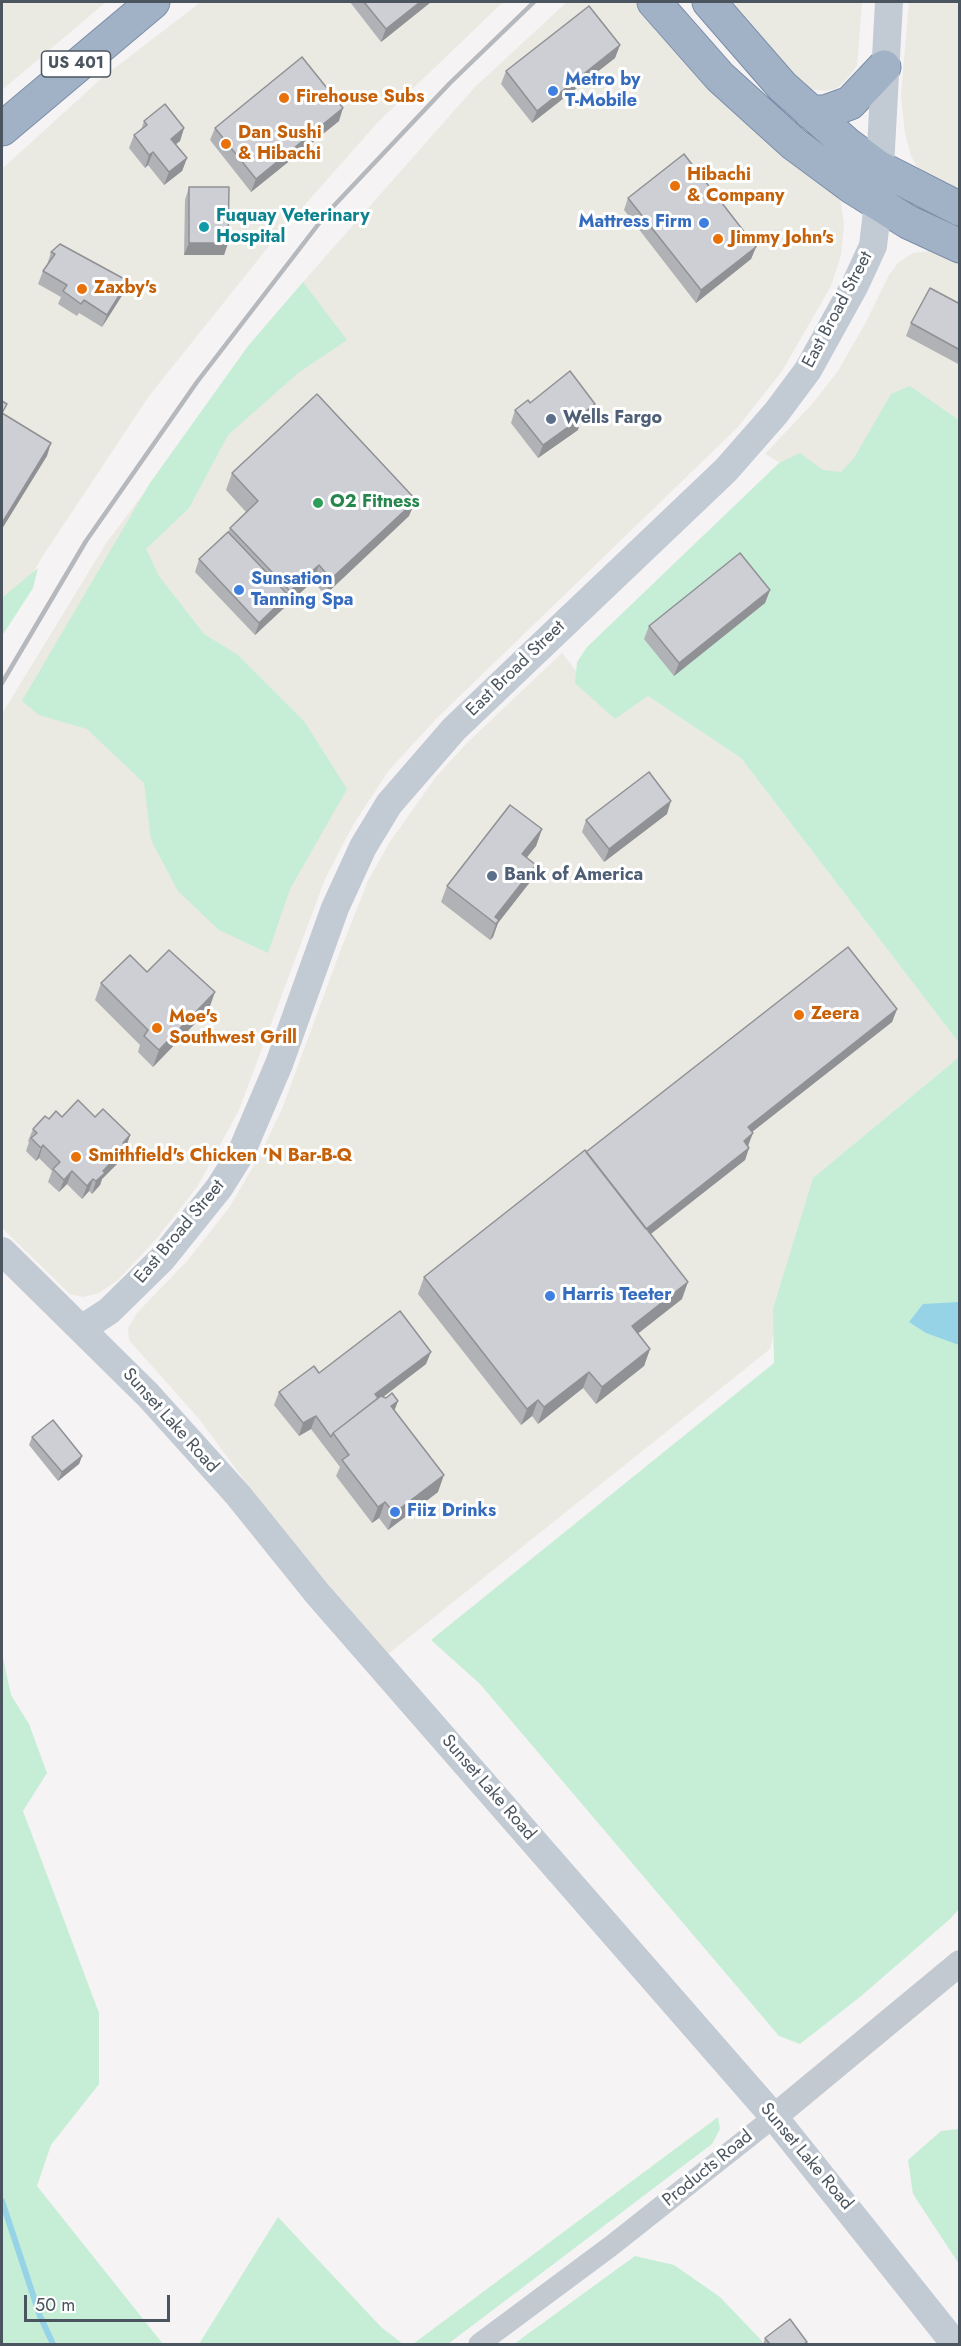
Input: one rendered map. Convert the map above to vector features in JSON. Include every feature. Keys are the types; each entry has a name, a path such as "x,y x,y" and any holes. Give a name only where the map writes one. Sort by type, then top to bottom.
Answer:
{"highway":[{"name":"US 401","path":"2,129 153,2"},
{"path":"654,2 720,77 761,116 829,170 878,203 908,222 960,246"},
{"path":"709,2 782,86 810,112 878,167 960,209"},
{"path":"810,112 825,112 850,102 884,67"}],"main road":[{"name":"East Broad Street","path":"83,1328 109,1311 162,1259 219,1188 237,1160 258,1117 334,908 363,847 389,804 454,729 726,470 776,413 808,370 855,285 873,246 878,203 878,167 889,2"},
{"name":"Sunset Lake Road","path":"2,1251 83,1328 148,1395 238,1496 317,1593 774,2117 955,2344"}],"street":[{"name":"Products Road","path":"479,2344 611,2246 774,2117 960,1963"}],"shaded area":[{"path":"2,2 106,2 2,90"},
{"path":"201,2 503,2 377,123 273,241 149,396 46,551 2,623 2,169 103,77"},
{"path":"567,2 639,2 834,190 841,203 844,225 841,255 831,286 782,371 738,427 437,718 389,770 353,825 325,879 239,1110 197,1187 157,1238 118,1280 99,1293 83,1297 70,1294 2,1228 2,714 107,542 303,282 475,87"},
{"path":"726,2 862,2 857,66 837,88 825,91 808,89 791,78"},
{"path":"909,2 959,2 959,193 920,172 911,156 905,133 901,96"},
{"path":"929,251 959,260 959,439 831,492 765,454 813,403 838,371 889,275 898,263 913,253"},
{"path":"562,653 614,719 648,696 741,758 959,1043 959,1057 813,1178 770,1349 388,1654 273,1519 200,1420 129,1340 128,1328 137,1313 187,1261 229,1208 260,1155 282,1109 368,881 389,843 436,777 468,742"}],"green space":[{"path":"303,282 347,340 298,373 228,435 189,508 146,549 159,576 204,634 238,655 304,721 347,789 290,889 268,953 219,930 178,891 151,840 144,783 87,729 39,715 22,701 150,483 248,346"},
{"path":"910,386 960,421 959,1043 741,758 648,696 615,719 575,683 577,662 587,647 779,463 800,453 823,470 841,472 854,458 891,394"},
{"path":"38,568 33,588 2,636 2,598"},
{"path":"959,1057 960,1908 860,1997 800,2044 779,2036 480,1684 431,1640 774,1363 773,1309 813,1178"},
{"path":"2,1653 11,1695 29,1724 47,1773 23,1811 99,2013 99,2084 51,2145 37,2186 163,2344 2,2343"},
{"path":"718,2117 720,2129 712,2144 448,2344 413,2344"},
{"path":"960,2129 959,2264 913,2194 908,2160 941,2131"},
{"path":"278,2217 381,2327 403,2344 199,2344"},
{"path":"635,2256 674,2265 720,2297 762,2341 762,2344 514,2344"}],"water":[{"path":"959,1302 959,1345 926,1333 909,1322 923,1304"}],"building":[{"path":"364,2 420,2 386,29"},
{"path":"589,6 620,45 537,111 506,71"},
{"path":"302,57 343,108 256,179 215,128"},
{"path":"165,104 184,128 171,139 187,158 169,172 153,152 149,155 134,135 147,125 144,121"},
{"path":"684,154 756,247 701,290 628,198"},
{"name":"Fuquay Veterinary Hospital","path":"189,187 229,187 228,243 189,243"},
{"name":"Zaxby's","path":"60,244 128,281 107,315 84,300 81,304 63,291 67,285 43,271 55,254 51,252"},
{"path":"930,288 960,304 960,350 911,323"},
{"name":"Wells Fargo","path":"570,371 595,404 581,415 582,417 543,445 515,410 528,400 530,403"},
{"name":"O2 Fitness","path":"317,394 416,500 331,579 319,565 290,591 230,528 258,501 232,473"},
{"path":"2,401 7,404 2,413"},
{"path":"2,413 51,443 2,523"},
{"name":"Sunsation Tanning Spa","path":"228,532 288,595 259,623 199,559"},
{"path":"740,553 770,590 679,663 649,626"},
{"path":"649,772 671,801 609,849 586,820"},
{"name":"Bank of America","path":"510,805 542,829 522,854 536,865 495,917 499,920 496,924 447,886"},
{"path":"848,947 897,1009 748,1127 753,1133 744,1141 749,1148 646,1229 586,1152"},
{"name":"Moe's Southwest Grill","path":"169,950 215,992 159,1050 144,1036 148,1030 101,983 130,955 147,972"},
{"name":"Smithfield's Chicken 'N Bar-B-Q","path":"78,1100 95,1117 103,1109 130,1135 123,1143 126,1147 103,1171 105,1173 96,1181 93,1179 87,1186 72,1171 64,1180 53,1169 60,1162 43,1145 41,1148 31,1138 37,1133 33,1129 45,1116 49,1119 56,1111 62,1117"},
{"name":"Harris Teeter","path":"585,1150 688,1282 632,1326 650,1349 602,1387 589,1372 544,1407 538,1400 527,1409 424,1277"},
{"path":"400,1311 431,1352 375,1394 378,1398 333,1433 331,1437 316,1416 303,1423 279,1392 314,1366 319,1373"},
{"path":"392,1393 398,1401 391,1406 444,1475 394,1513 385,1502 378,1507 342,1460 349,1455 333,1433 381,1396 386,1398"},
{"path":"53,1420 82,1456 62,1472 32,1437"},
{"path":"790,2319 807,2342 804,2344 770,2344 765,2338"}],"waterway":[{"path":"2,2201 40,2316 53,2344"}],"railway":[{"path":"2,683 86,541 197,382 327,213 450,83 534,2"}],"place":[{"name":"Metro by T-Mobile","path":"553,91"},
{"name":"Firehouse Subs","path":"284,98"},
{"name":"Dan Sushi & Hibachi","path":"226,144"},
{"name":"Hibachi & Company","path":"675,186"},
{"name":"Mattress Firm","path":"704,223"},
{"name":"Fuquay Veterinary Hospital","path":"204,227"},
{"name":"Jimmy John's","path":"718,239"},
{"name":"Zaxby's","path":"82,289"},
{"name":"Wells Fargo","path":"551,419"},
{"name":"O2 Fitness","path":"318,503"},
{"name":"Sunsation Tanning Spa","path":"239,590"},
{"name":"Bank of America","path":"492,876"},
{"name":"Zeera","path":"799,1015"},
{"name":"Moe's Southwest Grill","path":"157,1028"},
{"name":"Smithfield's Chicken 'N Bar-B-Q","path":"76,1157"},
{"name":"Harris Teeter","path":"550,1296"},
{"name":"Fiiz Drinks","path":"395,1512"}]}
